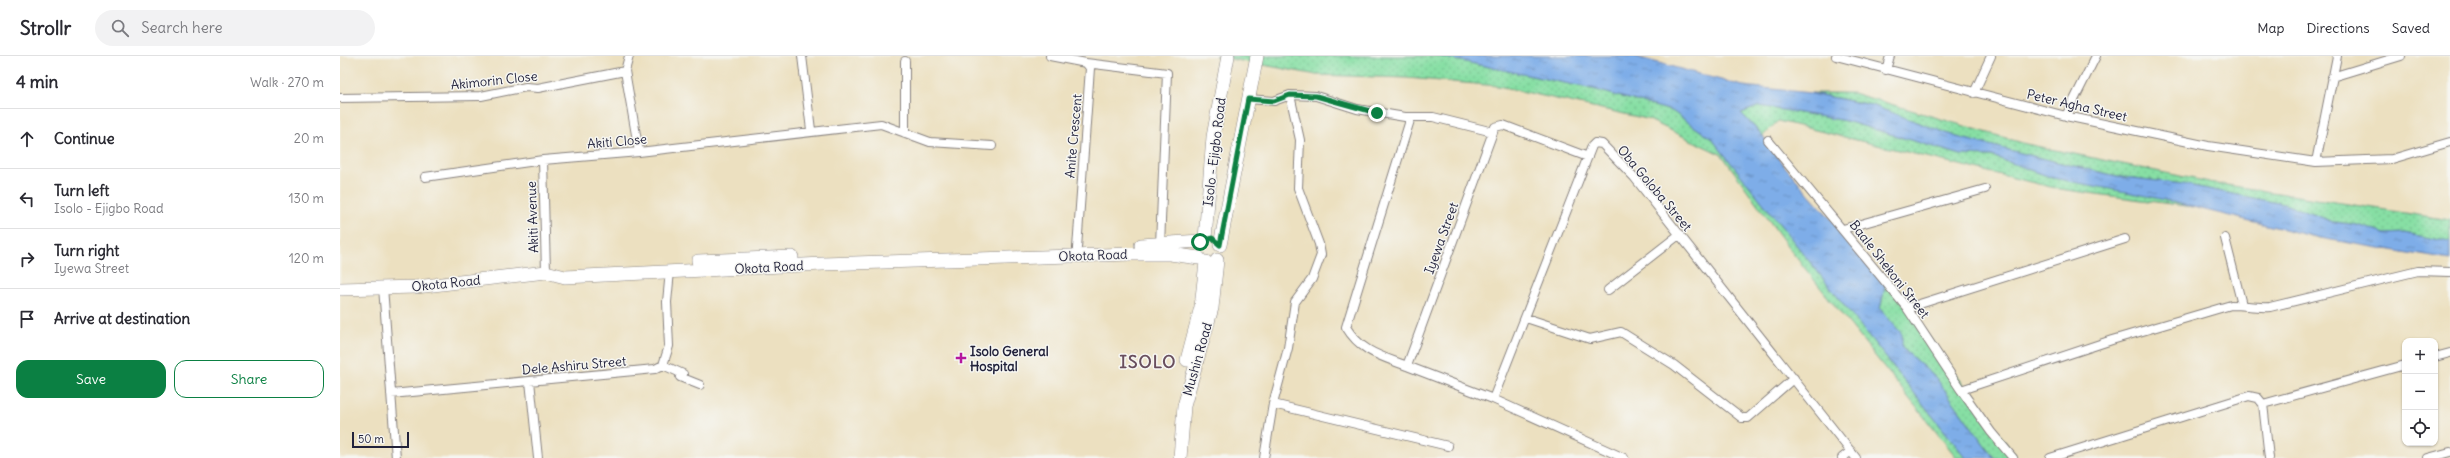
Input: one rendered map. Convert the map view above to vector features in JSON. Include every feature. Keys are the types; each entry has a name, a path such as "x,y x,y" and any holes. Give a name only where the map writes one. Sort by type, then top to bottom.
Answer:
{"main road":[{"name":"Isolo - Ejigbo Road","path":"1220,245 1253,70 1257,56"},
{"name":"Isolo - Ejigbo Road","path":"1202,240 1213,137 1227,60"},
{"path":"546,272 565,268 753,258 1160,245 1212,238 1220,245 1220,252 1207,260 1196,251 1202,240"},
{"name":"Okota Road","path":"340,289 416,287 546,272 565,276 1132,254 1170,254 1207,260"},
{"name":"Mushin Road","path":"1172,458 1171,442 1177,405 1202,307 1207,260"},
{"name":"Mushin Road","path":"1180,458 1184,406 1212,308 1207,260"}],"street":[{"path":"629,56 625,71 639,152"},
{"path":"802,56 811,130"},
{"path":"1050,56 1086,63 1166,73 1160,245"},
{"name":"Peter Agha Street","path":"1836,56 2066,116 2208,146 2316,162 2392,159 2450,142"},
{"path":"1886,70 1890,56"},
{"path":"1974,93 1991,56"},
{"path":"2066,116 2096,56"},
{"path":"2316,162 2336,56"},
{"path":"2332,77 2401,56"},
{"path":"905,61 905,133"},
{"name":"Anite Crescent","path":"1076,248 1089,99 1090,68 1086,63"},
{"name":"Akimorin Close","path":"340,98 481,96 526,87 538,88 625,71"},
{"path":"1264,458 1273,404 1288,348 1295,302 1312,279 1321,255 1319,244 1298,188 1300,140 1290,95"},
{"path":"1248,99 1274,101 1290,95 1316,96 1357,109 1411,117 1432,117 1493,132 1495,127 1502,125 1588,157"},
{"path":"1411,117 1346,327 1352,336 1367,351 1493,399 1624,458"},
{"name":"Akiti Close","path":"425,176 542,160 639,152 811,130 880,124 930,142 992,146"},
{"name":"Iyewa Street","path":"1407,366 1493,132"},
{"name":"Baale Shekoni Street","path":"1768,140 1907,308 1961,390 1991,432 2013,458"},
{"name":"Oba Goloba Street","path":"1493,399 1588,157 1595,143 1602,144 1634,178 1680,234 1856,458"},
{"name":"Akiti Avenue","path":"542,160 546,272"},
{"path":"1843,229 1985,189"},
{"path":"1608,290 1680,234"},
{"path":"2225,238 2242,305"},
{"path":"1907,308 2125,239"},
{"path":"670,271 667,302 669,346 663,365 683,374 680,377 700,385"},
{"path":"1961,390 2112,340 2231,305 2242,305 2253,308 2270,307 2418,271 2450,272"},
{"path":"383,287 396,458"},
{"path":"1526,318 1590,339 1621,332 1674,365 1742,418 1748,418 1794,378"},
{"path":"2438,356 2450,353"},
{"name":"Dele Ashiru Street","path":"391,394 656,369 663,365"},
{"path":"2263,404 2402,366"},
{"path":"530,381 538,458"},
{"path":"2050,458 2249,396 2258,398 2263,404 2270,458"},
{"path":"1273,404 1448,446"},
{"path":"1842,458 1851,451"},
{"path":"2430,458 2450,452"}],"green space":[{"path":"1215,56 1437,56 1593,89 1672,111 1712,139 1966,458 1957,458 1791,251 1722,155 1647,119 1498,86 1407,78 1317,75"},
{"path":"1811,93 1853,93 2026,144 2214,183 2450,220 2450,242 2404,233 2385,234 2358,225 2334,222 2288,205 2183,184 2117,176 2065,164 1957,137 1871,105"},
{"path":"1760,106 1846,121 1961,155 1992,156 2053,178 2220,207 2320,238 2208,209 2059,189 1778,121 1763,136 1741,113"},
{"path":"1886,282 1921,326 2017,458 1994,458 1936,378 1902,348 1880,309"}],"water":[{"path":"1437,56 1633,56 1743,86 1811,93 1871,105 1957,137 2117,176 2183,184 2288,205 2334,222 2358,225 2385,234 2404,233 2450,242 2450,260 2320,238 2152,197 2053,178 1992,156 1961,155 1846,121 1760,106 1741,113 1763,136 1781,162 1886,282 1880,309 1902,334 1902,348 1936,378 1994,458 1966,458 1712,139 1672,111 1593,89"}],"place":[{"name":"Isolo General Hospital","path":"961,358"}],"district":[{"name":"ISOLO","path":"1148,362"}],"route":[{"path":"1200,242 1205,239 1212,238 1220,245 1248,99 1274,101 1290,95 1316,96 1357,109 1377,113"}]}
